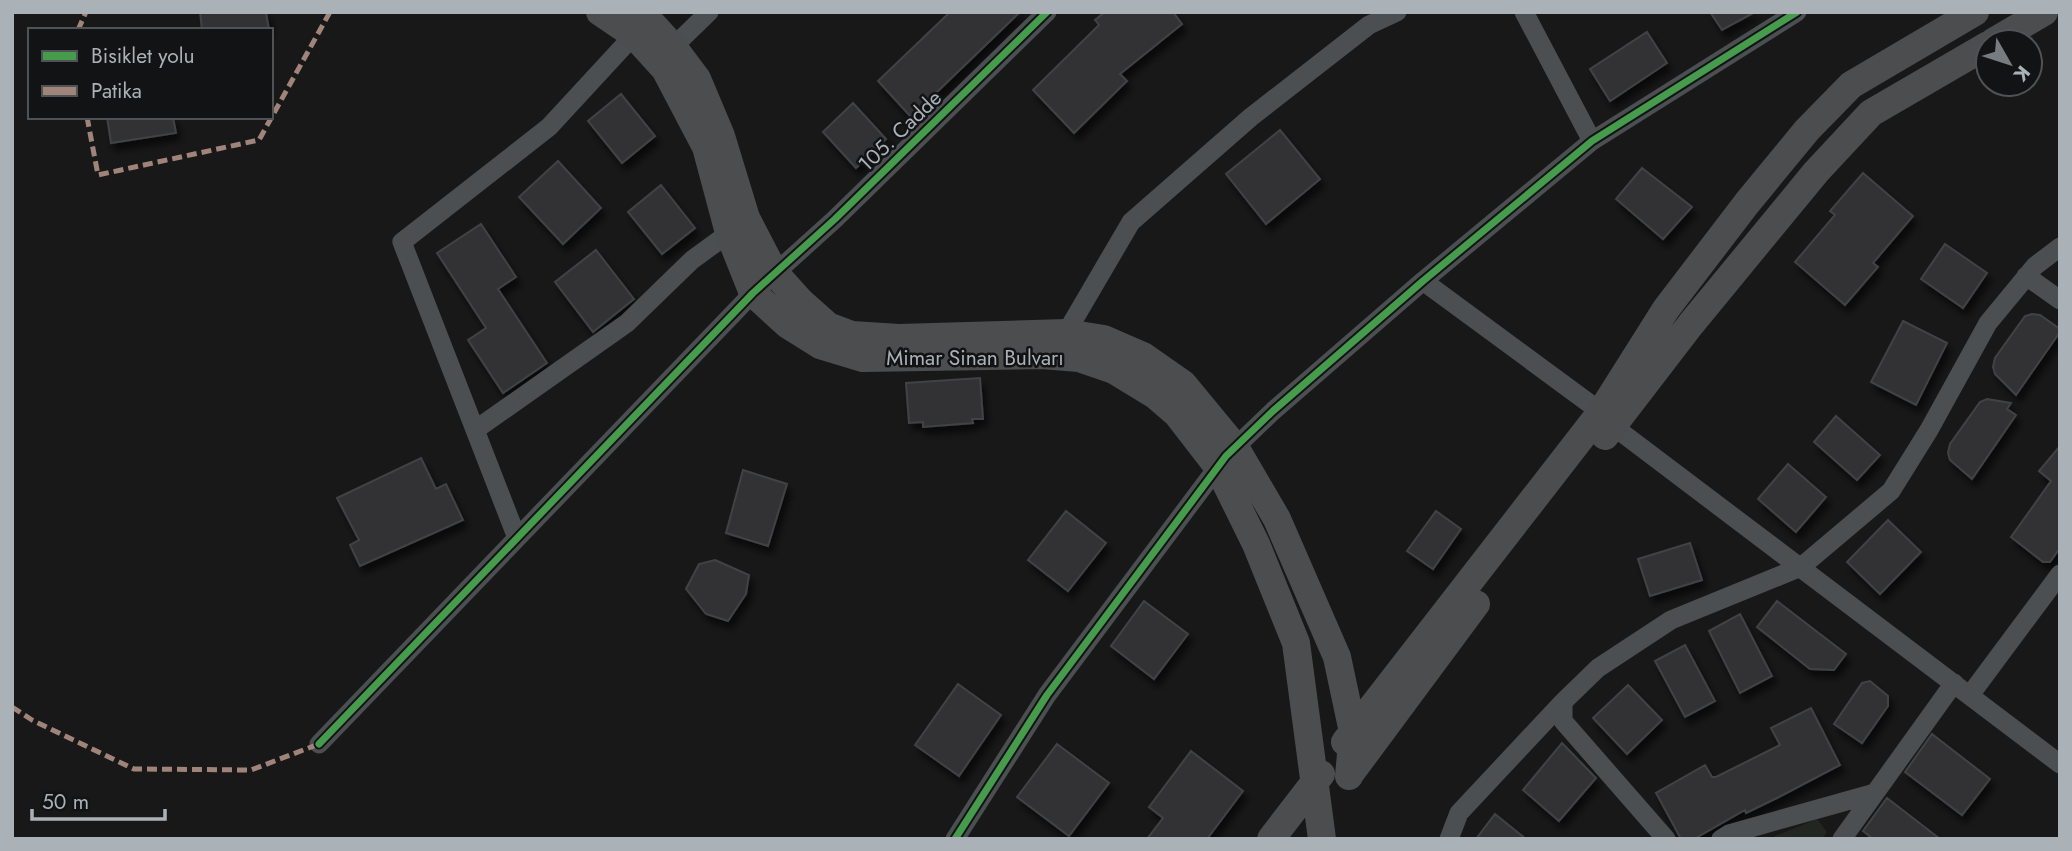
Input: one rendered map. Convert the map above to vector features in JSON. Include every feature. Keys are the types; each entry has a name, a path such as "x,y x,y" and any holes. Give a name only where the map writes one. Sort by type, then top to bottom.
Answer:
{"main road":[{"name":"Mimar Sinan Bulvarı","path":"600,12 636,24 653,25 697,79 721,136 746,218 774,272 800,302 828,326 852,335 899,338 1066,333 1104,339 1143,356 1183,384 1226,457 1256,544 1296,643 1316,779 1314,832"},
{"path":"1314,832 1349,776 1510,558 1607,419 1666,309 1746,203 1807,130 1851,85 1975,12"},
{"path":"2017,28 2044,12"},
{"name":"Mimar Sinan Bulvarı","path":"636,24 665,69 706,146 729,233 753,293 788,326 820,345 863,358 1042,355 1079,358 1114,370 1155,395 1226,457 1278,519 1338,657 1353,732 1349,776"},
{"path":"1270,839 1353,732 1607,419 1691,324 1808,182 1871,113 1974,53"}],"street":[{"path":"673,47 709,12"},
{"name":"105. Cadde","path":"319,744 753,293 835,219 1047,12"},
{"path":"1066,333 1131,222 1251,117 1369,25 1396,12"},
{"path":"1524,12 1592,141"},
{"path":"955,839 1047,695 1226,457 1273,411 1423,281 1592,141 1797,12"},
{"path":"517,538 402,242 549,127 636,24"},
{"path":"475,430 627,323 692,260 729,233"},
{"path":"1449,839 1459,813 1598,668 1671,620 1801,566 1891,491 1929,430 1988,323 2035,266 2060,247"},
{"path":"2026,276 2060,300"},
{"path":"1423,281 2060,764"},
{"path":"1970,695 2060,573"},
{"path":"1842,839 1954,683"},
{"path":"1563,702 1563,721 1666,839"},
{"path":"1721,839 1729,834 1875,793"}],"shaded area":[{"path":"1817,819 1827,832 1822,839 1768,839"}],"building":[{"path":"200,12 266,12 269,28 202,28"},
{"path":"950,12 1020,12 911,117 878,81"},
{"path":"1105,12 1173,12 1182,24 1120,74 1127,81 1074,133 1033,90 1099,25 1095,20"},
{"path":"1710,12 1755,12 1722,30"},
{"path":"1647,32 1667,63 1610,101 1590,69"},
{"path":"621,94 655,136 622,163 588,121"},
{"path":"853,103 886,139 856,168 823,132"},
{"path":"107,119 173,119 176,133 111,143"},
{"path":"1280,130 1320,179 1266,224 1226,174"},
{"path":"558,161 601,208 563,244 519,197"},
{"path":"1642,168 1692,207 1663,239 1616,199"},
{"path":"1863,173 1913,216 1873,263 1878,267 1845,305 1795,262 1835,215 1830,211"},
{"path":"661,185 695,228 662,254 628,212"},
{"path":"481,224 516,277 498,289 547,363 503,393 468,340 486,328 437,253"},
{"path":"1945,244 1987,273 1963,308 1921,279"},
{"path":"596,250 634,299 593,332 555,282"},
{"path":"2040,315 2060,329 2060,332 2016,395 1995,374 1993,367 1995,358 2025,316"},
{"path":"1903,321 1947,343 1916,405 1871,382"},
{"path":"980,378 983,419 972,419 973,423 923,427 923,422 909,423 906,383"},
{"path":"1987,399 2011,403 2007,409 2016,415 1972,479 1950,460 1948,453 1950,444 1980,402"},
{"path":"1836,416 1880,455 1857,480 1814,442"},
{"path":"2060,446 2060,548 2050,562 2043,562 2011,537 2051,481 2039,471"},
{"path":"421,458 436,489 446,484 463,520 360,566 350,545 359,540 337,498"},
{"path":"1788,464 1826,497 1796,532 1758,499"},
{"path":"743,470 787,484 768,546 726,533"},
{"path":"1066,511 1106,543 1068,591 1028,560"},
{"path":"1436,511 1461,529 1433,569 1407,551"},
{"path":"1888,520 1921,552 1880,594 1847,562"},
{"path":"1690,543 1702,580 1650,596 1638,559"},
{"path":"715,560 749,575 746,594 728,621 706,614 686,589 699,564"},
{"path":"1144,601 1188,634 1154,679 1111,646"},
{"path":"1777,601 1846,654 1834,670 1810,669 1757,627"},
{"path":"1740,614 1772,676 1740,693 1709,631"},
{"path":"1685,645 1715,701 1685,717 1655,661"},
{"path":"1870,681 1888,696 1888,706 1862,743 1834,724 1862,683"},
{"path":"958,684 1001,715 959,776 915,745"},
{"path":"1628,685 1662,720 1627,754 1593,718"},
{"path":"1811,708 1840,765 1746,813 1745,810 1694,839 1681,839 1656,793 1705,765 1712,777 1716,777 1780,745 1771,728"},
{"path":"1932,734 1990,779 1962,815 1905,772"},
{"path":"1562,743 1596,778 1559,821 1523,790"},
{"path":"1057,744 1109,783 1069,836 1017,797"},
{"path":"1191,751 1243,791 1207,839 1147,839 1163,818 1149,807"},
{"path":"1887,798 1940,839 1873,839 1863,831"},
{"path":"1495,814 1526,839 1476,839"}],"marked path":[{"path":"79,28 86,12"},
{"path":"273,115 330,12"},
{"path":"87,119 98,175 259,140 271,119"},
{"path":"12,707 32,720 134,769 251,770 319,744"}],"cycle path":[{"path":"319,744 753,293 835,219 1047,12"},
{"path":"955,839 1047,695 1226,456 1273,411 1423,281 1592,141 1797,12"}]}
